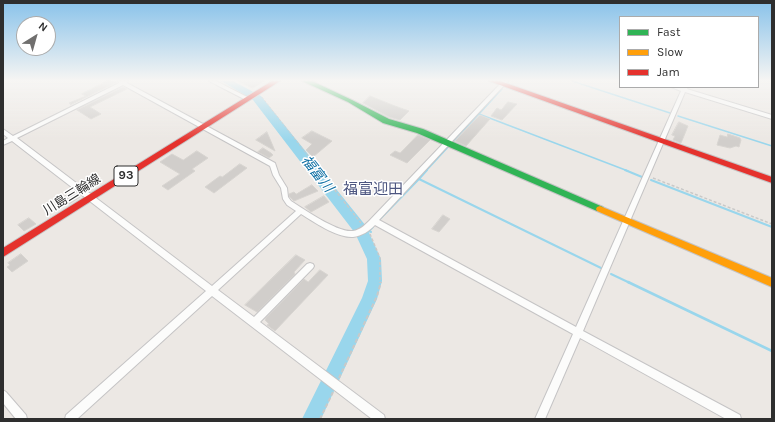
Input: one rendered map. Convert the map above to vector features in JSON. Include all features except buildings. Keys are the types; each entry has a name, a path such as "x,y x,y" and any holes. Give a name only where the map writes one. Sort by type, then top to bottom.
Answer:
{"street":[{"path":"3,143 86,101"},
{"path":"157,101 273,165 276,175 284,188 285,196 289,203 300,211 339,231 354,234 364,230 376,222 450,144 488,101"},
{"name":"川島三輪線","path":"3,253 246,101"},
{"path":"349,101 386,122 406,126 450,144 772,283"},
{"path":"552,101 772,180"},
{"path":"540,419 678,101"},
{"path":"724,101 772,116"},
{"path":"3,131 90,199 380,419"},
{"path":"70,419 300,211"},
{"path":"376,222 736,419"},
{"path":"254,323 310,266"},
{"path":"3,395 22,419"}],"path":[{"path":"259,101 269,109 364,230 372,236 381,258 383,272 377,296 334,384 320,419"},
{"path":"646,175 772,224"}],"waterway":[{"name":"福富川","path":"259,101 361,230 374,259 375,281 369,299 311,419"},
{"path":"479,114 491,101"},
{"path":"632,101 670,113"},
{"path":"452,143 479,114"},
{"path":"479,114 628,171"},
{"path":"678,116 772,146"},
{"path":"426,171 449,146"},
{"path":"419,179 427,170"},
{"path":"625,170 642,177"},
{"path":"378,221 419,179"},
{"path":"419,179 601,268"},
{"path":"651,180 772,227"},
{"path":"371,232 369,231 373,227"},
{"path":"611,274 630,283"},
{"path":"628,282 772,351"}],"traffic: fast":[{"path":"349,101 386,121 420,131 600,209"}],"traffic: slow":[{"path":"600,209 772,283"}],"traffic: jam":[{"path":"3,253 246,101"},
{"path":"548,101 772,180"}],"district":[{"name":"福富迎田","path":"373,190"}]}
